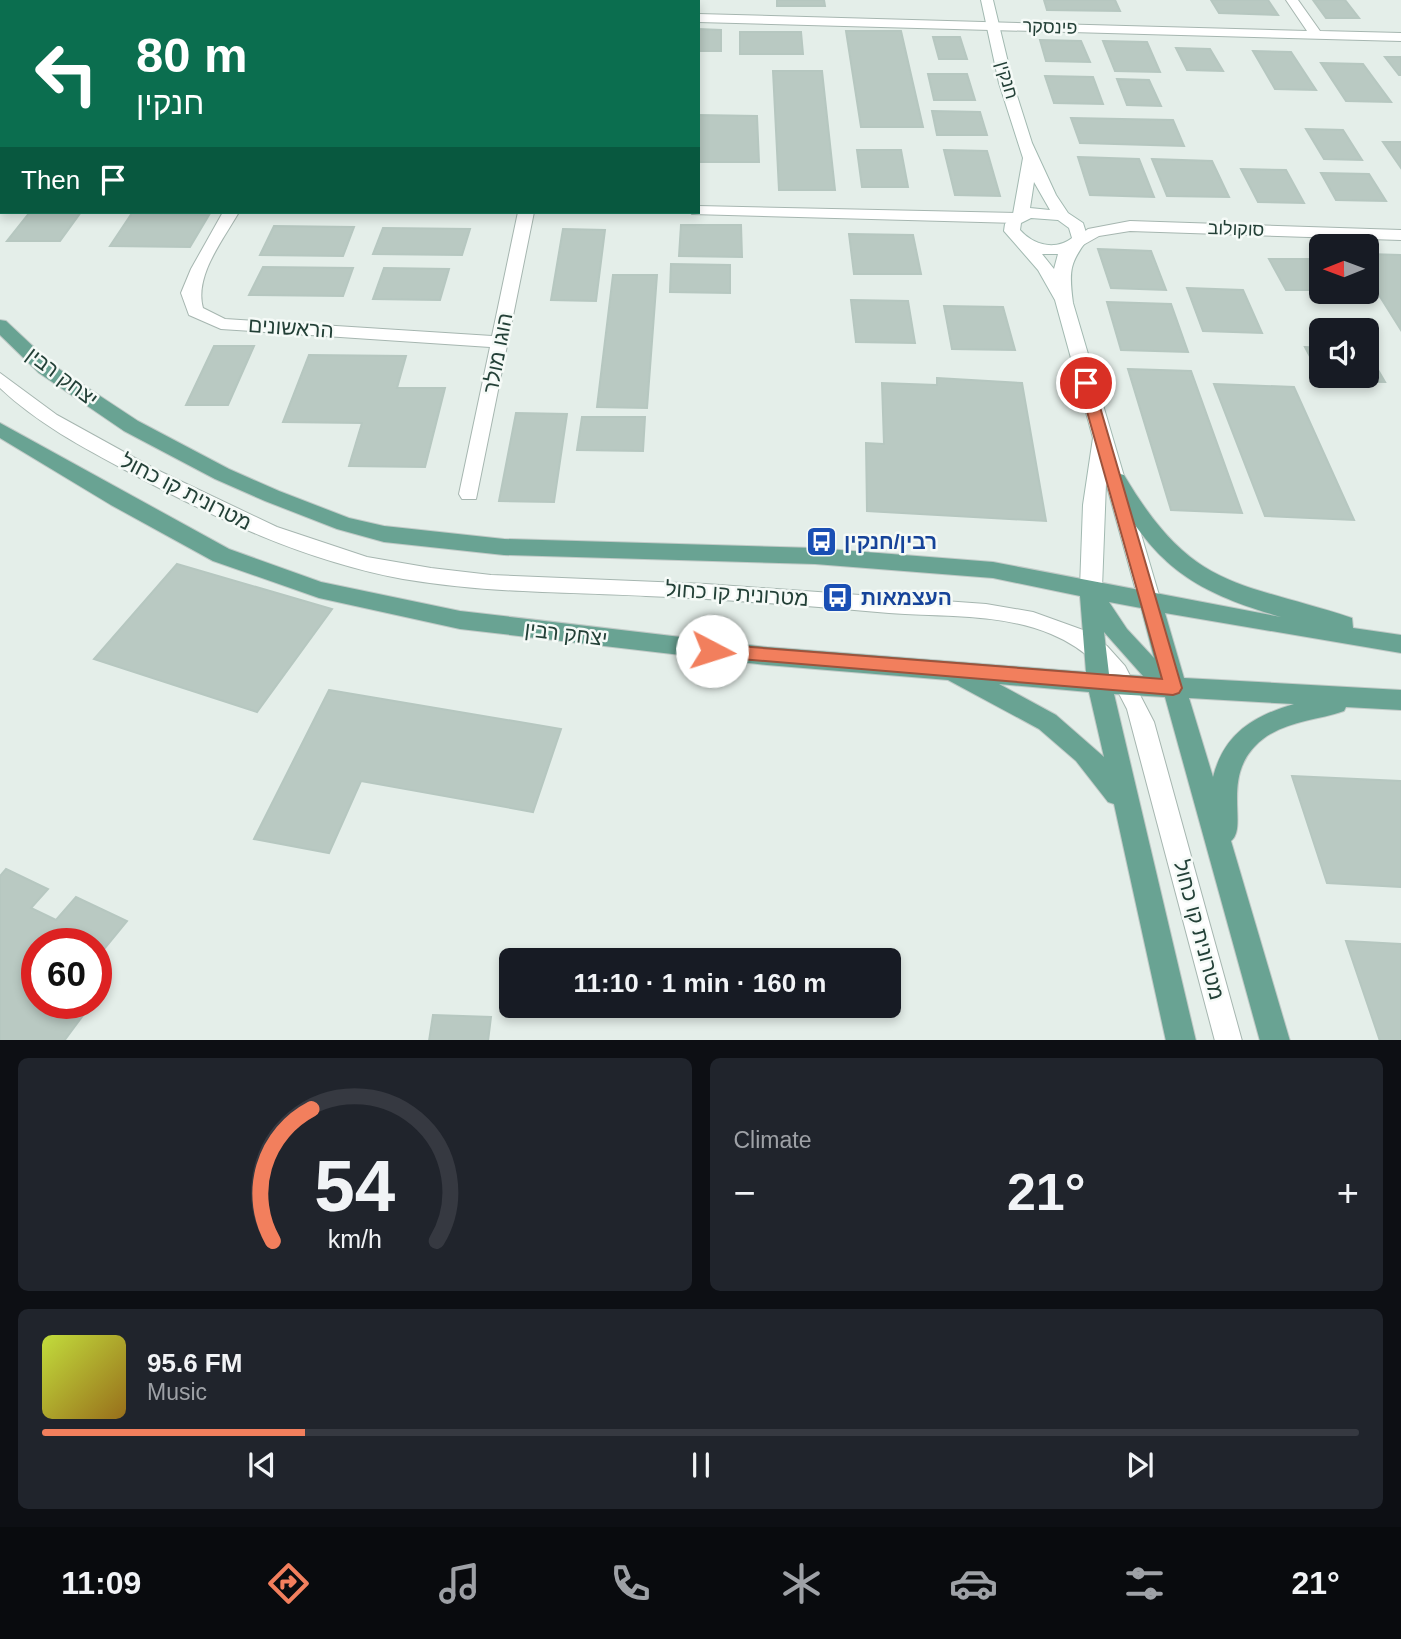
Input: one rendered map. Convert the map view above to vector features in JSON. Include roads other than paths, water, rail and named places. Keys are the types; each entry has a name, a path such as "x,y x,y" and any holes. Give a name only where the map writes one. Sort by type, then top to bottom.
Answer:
{"main road":[{"name":"יצחק רבין","path":"0,325 46,369 131,426 222,474 272,496 344,524 384,534 504,547 873,559 993,570 1150,602"},
{"name":"יצחק רבין","path":"0,429 118,500 221,555 318,590 460,620 559,634 767,656 1173,688"},
{"path":"1116,480 1139,519 1184,566 1243,595 1401,637"},
{"path":"1091,588 1093,646 1099,682 1125,808 1181,1040"},
{"path":"1091,588 1112,628 1132,652 1173,688 1401,700"},
{"path":"1275,1040 1150,602 1401,643"},
{"path":"942,670 1007,698 1069,736 1089,754 1125,808"},
{"path":"1234,904 1221,800 1224,772 1235,748 1249,734 1270,722 1307,710 1369,698"}],"street":[{"name":"חנקין","path":"987,0 1029,159 1046,193 1062,216 1077,226 1080,233 1074,245"},
{"path":"1292,0 1316,35"},
{"name":"פינסקר","path":"700,18 1401,37"},
{"name":"חנקין","path":"1020,240 1012,225 1019,216 1029,159"},
{"path":"700,211 923,218 1019,216 1041,212 1062,216"},
{"name":"הראשונים","path":"230,214 199,269 190,293 195,311 221,324 500,342"},
{"name":"הוגו מולר","path":"470,494 526,214"},
{"path":"923,218 982,227 1045,249 1074,245"},
{"name":"סוקולוב","path":"1074,245 1094,232 1130,226 1401,235"},
{"path":"1020,240 1045,268 1064,303"},
{"path":"1074,245 1064,256 1061,279 1064,303 1150,602"},
{"path":"1091,588 1093,505 1101,436"}],"lane":[{"name":"מטרונית קו כחול","path":"0,378 82,438 211,507 299,545 376,566 466,582 754,594 979,612 1046,624 1093,646 1111,662 1127,685 1143,722 1229,1040"}],"place":[{"name":"רבין/חנקין","path":"821,542"},
{"name":"העצמאות","path":"838,598"}]}
